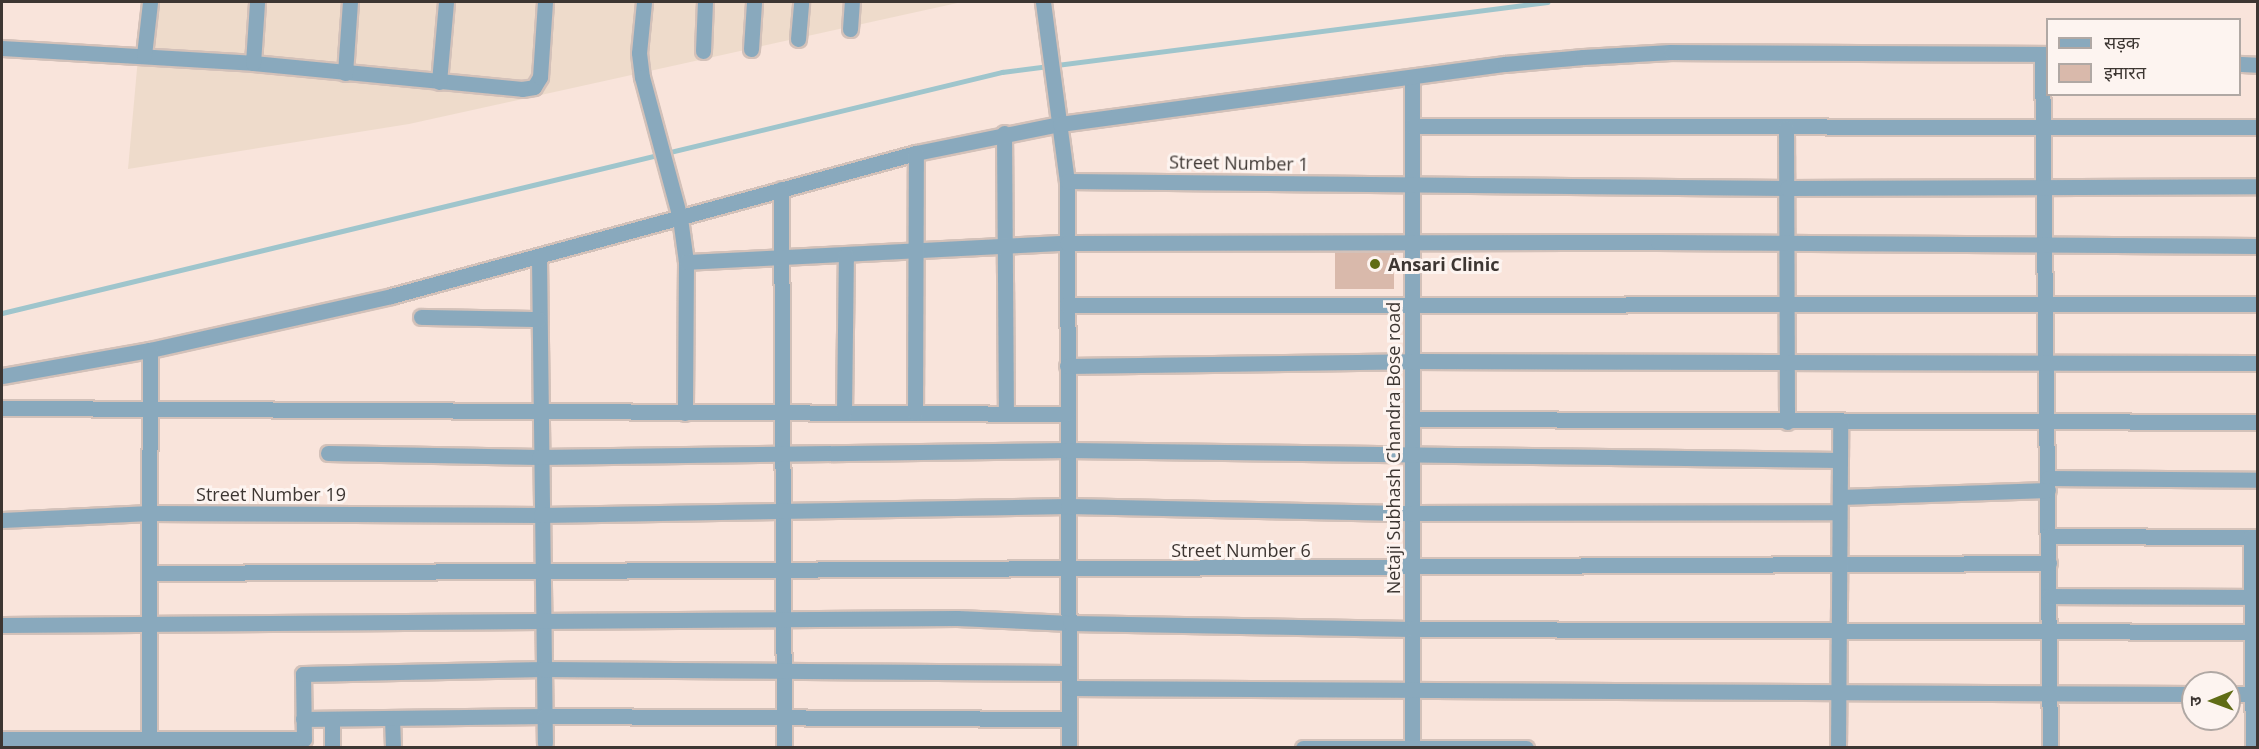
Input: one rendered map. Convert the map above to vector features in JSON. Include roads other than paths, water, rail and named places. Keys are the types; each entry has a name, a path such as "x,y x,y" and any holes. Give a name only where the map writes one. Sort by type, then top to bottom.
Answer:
{"street":[{"path":"144,55 150,2"},
{"path":"253,63 257,2"},
{"path":"345,73 350,2"},
{"path":"439,82 446,2"},
{"path":"2,48 144,55 253,63 439,82 534,87 540,77 545,2"},
{"path":"644,2 639,53 646,100 678,211 686,262 685,413"},
{"path":"703,51 705,2"},
{"path":"751,49 754,2"},
{"path":"798,39 801,2"},
{"path":"850,29 852,2"},
{"path":"1043,2 1067,181 1069,747"},
{"path":"2,376 150,350 391,296 539,258 678,211 781,189 916,153 1060,124 1505,64 1671,52 2045,54 2044,189 2049,364 2050,747"},
{"path":"2241,64 2258,65"},
{"name":"Netaji Subhash Chandra Bose road","path":"1412,77 1412,747"},
{"path":"1412,126 2258,127"},
{"path":"1786,128 1787,422"},
{"path":"1005,134 1006,414"},
{"path":"915,413 916,153"},
{"name":"Street Number 1","path":"1067,181 1787,188 2044,189 2258,186"},
{"path":"781,189 784,412 782,456 784,747"},
{"path":"686,262 1067,243 1788,243 2258,246"},
{"path":"844,413 846,255"},
{"path":"539,258 539,457 545,743"},
{"path":"1067,305 2047,306 2258,304"},
{"path":"421,317 539,319"},
{"path":"149,743 150,350"},
{"path":"1067,366 1412,361 2258,363"},
{"path":"2,408 150,412 1067,414"},
{"path":"1412,419 2258,422"},
{"path":"1838,747 1840,422"},
{"path":"328,453 539,457 782,456 1067,450 1412,457 1840,460"},
{"name":"Street Number 19","path":"2,520 150,513 541,515 1068,507 1412,513 1839,504 2048,484 2258,480"},
{"path":"2048,536 2254,537 2253,747"},
{"name":"Street Number 6","path":"150,573 1412,569 2049,563"},
{"path":"2049,596 2252,597"},
{"path":"2,625 543,619 957,618 1070,623 1412,629 1839,633 2252,632"},
{"path":"2,739 149,743 304,739 303,674 543,669 784,673 1412,690 2181,693"},
{"path":"2241,693 2253,693"},
{"path":"303,719 544,716 1069,719"},
{"path":"332,718 332,747"},
{"path":"392,718 393,747"},
{"path":"1304,747 1526,747"}],"waterway":[{"path":"2,313 1002,72 1548,2"}],"place":[{"name":"Ansari Clinic","path":"1375,264"}]}
